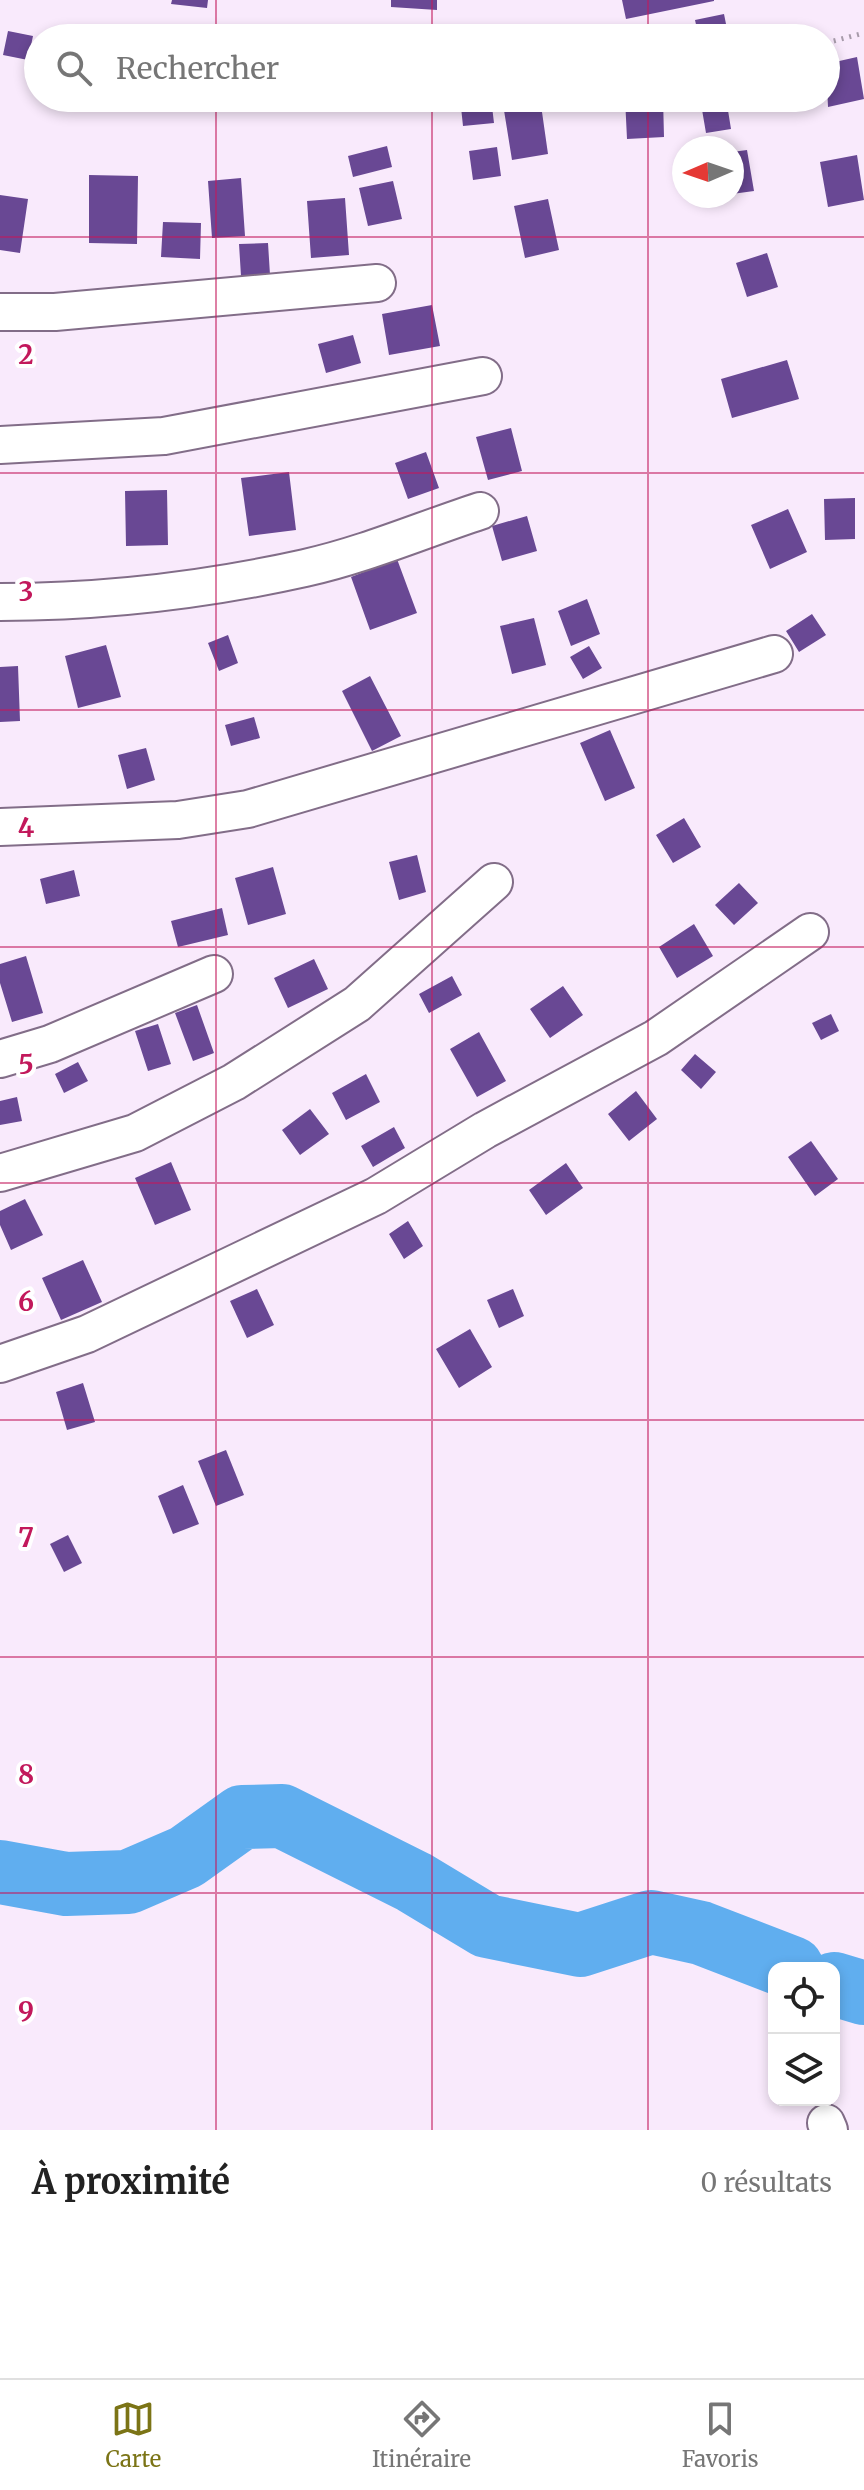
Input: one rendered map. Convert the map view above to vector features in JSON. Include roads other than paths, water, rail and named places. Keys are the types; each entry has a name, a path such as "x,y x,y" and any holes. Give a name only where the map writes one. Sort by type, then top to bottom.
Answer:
{"street":[{"path":"6,307 55,312 377,283"},
{"path":"0,445 164,436 483,376"},
{"path":"0,602 57,602 199,586 306,568 480,511"},
{"path":"0,827 178,820 248,809 774,654"},
{"path":"0,1173 135,1133 234,1082 357,1004 494,882"},
{"path":"0,1364 87,1334 376,1196 485,1130 656,1038 810,932"},
{"path":"0,1059 62,1039 214,974"}],"waterway":[{"path":"0,1872 66,1884 128,1882 186,1857 242,1817 282,1816 414,1882 487,1926 580,1945 651,1922 701,1933 776,1962"},
{"path":"840,1986 864,1993"}]}
